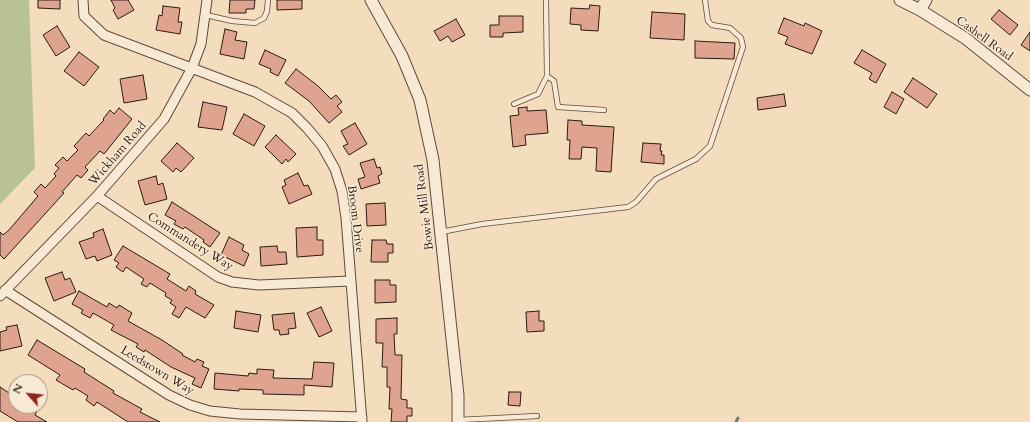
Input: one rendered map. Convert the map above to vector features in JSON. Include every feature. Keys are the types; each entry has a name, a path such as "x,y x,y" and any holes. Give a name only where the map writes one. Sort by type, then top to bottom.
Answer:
{"street":[{"name":"Broom Drive","path":"83,0 84,16 104,35 255,92 275,102 297,118 322,146 335,169 342,191 346,218 362,420"},
{"name":"Wickham Road","path":"3,293 97,196 164,120 192,68 201,44 207,0"},
{"name":"Bowie Mill Road","path":"371,0 402,56 420,100 433,160 458,395 458,421"},
{"name":"Cashell Road","path":"900,0 920,10 965,38 1030,90"},
{"path":"920,10 926,0"},
{"name":"Commandery Way","path":"97,196 218,277 232,282 259,285 350,281"},
{"name":"Leedstown Way","path":"3,293 170,395 190,405 210,411 240,414 362,420"}],"lane":[{"path":"206,15 232,21 256,23 264,18 267,11 268,0"},
{"path":"514,104 538,94 547,76 546,0"},
{"path":"441,232 482,224 628,207 636,202 656,179 696,159 710,146 743,46 741,38 730,28 712,25 708,21 705,0"},
{"path":"547,76 554,81 558,107 604,110"},
{"path":"458,421 536,416"}],"green space":[{"path":"0,0 29,0 35,168 0,204"}],"building":[{"path":"38,0 60,0 60,9 38,8"},
{"path":"111,0 128,0 134,10 118,19 113,10 115,8"},
{"path":"230,0 255,0 254,9 246,9 246,13 229,13"},
{"path":"277,0 302,0 302,9 277,10"},
{"path":"590,5 600,6 598,31 581,30 581,25 570,24 571,8 589,9"},
{"path":"163,6 180,8 178,22 182,22 180,34 156,30 159,15 162,16"},
{"path":"999,10 1018,25 1010,35 991,19"},
{"path":"652,12 685,14 684,40 650,38"},
{"path":"499,16 523,16 523,32 503,33 503,37 490,37 490,25 499,25"},
{"path":"784,18 804,26 805,23 822,31 812,54 785,44 788,37 778,33"},
{"path":"456,19 465,35 452,42 448,36 440,41 434,31"},
{"path":"57,26 70,47 56,56 43,35"},
{"path":"225,29 237,32 235,40 247,42 244,59 220,54"},
{"path":"1030,32 1030,51 1021,45"},
{"path":"695,41 735,43 734,59 695,58"},
{"path":"265,50 286,60 278,76 270,72 271,69 259,64"},
{"path":"862,50 886,64 876,83 869,79 872,73 854,63"},
{"path":"79,52 99,67 84,86 64,71"},
{"path":"296,69 318,86 331,99 336,95 342,102 337,106 342,112 329,123 309,101 285,83"},
{"path":"143,75 147,99 124,103 120,79"},
{"path":"913,78 937,94 927,108 904,92"},
{"path":"892,92 904,99 896,114 884,107"},
{"path":"784,94 786,106 758,110 757,98"},
{"path":"203,102 227,107 222,130 198,127"},
{"path":"527,107 527,111 546,110 548,133 525,135 526,145 513,147 510,116 519,115 518,108"},
{"path":"119,108 132,119 104,154 100,151 85,167 88,170 81,178 77,175 62,192 64,193 4,259 0,255 0,232 3,235 9,230 38,196 34,192 41,184 45,188 56,176 54,174 59,168 55,165 63,157 67,161 78,150 74,146 86,133 89,136 104,120 103,119 110,110 114,114"},
{"path":"244,114 265,126 254,146 233,134"},
{"path":"568,120 582,121 582,125 614,127 611,172 596,171 597,148 582,147 581,159 569,159 570,140 567,140"},
{"path":"355,123 367,144 349,155 343,146 348,144 341,131"},
{"path":"276,135 296,154 288,162 286,159 282,164 265,147"},
{"path":"177,143 194,158 181,172 176,168 173,172 161,161"},
{"path":"643,143 661,144 660,151 662,151 661,155 664,155 664,164 641,162"},
{"path":"374,159 377,168 380,167 382,174 378,176 380,183 361,189 358,179 365,177 360,163"},
{"path":"298,173 304,186 308,185 312,194 289,204 282,187 286,185 284,180"},
{"path":"156,176 158,185 163,183 167,199 145,205 138,181"},
{"path":"172,202 220,233 210,247 203,242 204,240 185,227 183,229 174,224 176,221 165,215"},
{"path":"385,203 386,225 367,226 366,204"},
{"path":"317,227 317,240 323,240 323,255 297,257 296,228"},
{"path":"103,229 112,255 97,261 95,256 86,259 79,242 94,237 93,233"},
{"path":"229,237 244,245 242,250 249,254 244,266 221,255"},
{"path":"372,240 386,240 387,244 393,244 393,253 388,253 388,262 371,262"},
{"path":"123,246 170,274 167,279 186,291 189,286 196,291 195,294 214,305 205,318 186,307 179,318 172,314 176,307 170,303 172,300 165,296 166,293 150,283 147,287 141,284 144,279 126,267 123,272 116,267 119,263 114,260"},
{"path":"277,246 278,252 286,252 287,264 261,266 260,247"},
{"path":"62,272 65,280 70,278 76,292 54,301 45,278"},
{"path":"375,280 390,280 390,285 396,285 396,302 375,303"},
{"path":"79,291 107,307 109,303 117,308 119,305 132,313 128,321 162,340 183,354 182,355 195,362 197,359 204,362 202,366 209,369 201,388 192,384 195,378 171,367 145,350 144,352 136,347 138,344 111,330 114,325 93,313 90,318 81,313 83,310 72,304"},
{"path":"321,307 332,331 319,337 307,313"},
{"path":"236,311 261,315 258,332 234,328"},
{"path":"539,311 539,321 544,321 544,331 527,332 526,312"},
{"path":"294,313 296,328 288,329 289,334 280,335 279,330 274,330 272,315"},
{"path":"397,318 397,334 394,334 395,355 402,355 401,399 407,400 407,408 412,408 412,416 407,416 407,422 391,422 392,409 389,409 390,387 387,387 387,367 382,367 383,343 376,343 376,319"},
{"path":"17,325 22,346 0,351 0,332 7,330 6,327"},
{"path":"37,340 85,369 84,372 114,391 113,393 142,409 140,412 160,422 128,422 97,402 94,406 86,400 88,396 75,388 73,390 56,380 60,375 28,355"},
{"path":"314,362 334,363 332,387 304,385 304,395 263,394 263,390 239,389 239,391 214,389 215,373 248,376 249,373 257,374 257,369 274,370 273,378 312,379"},
{"path":"0,387 8,392 8,414 36,414 47,422 18,422 0,411"},
{"path":"509,392 521,392 520,406 508,405"}],"waterway":[{"path":"736,422 738,418"}]}
